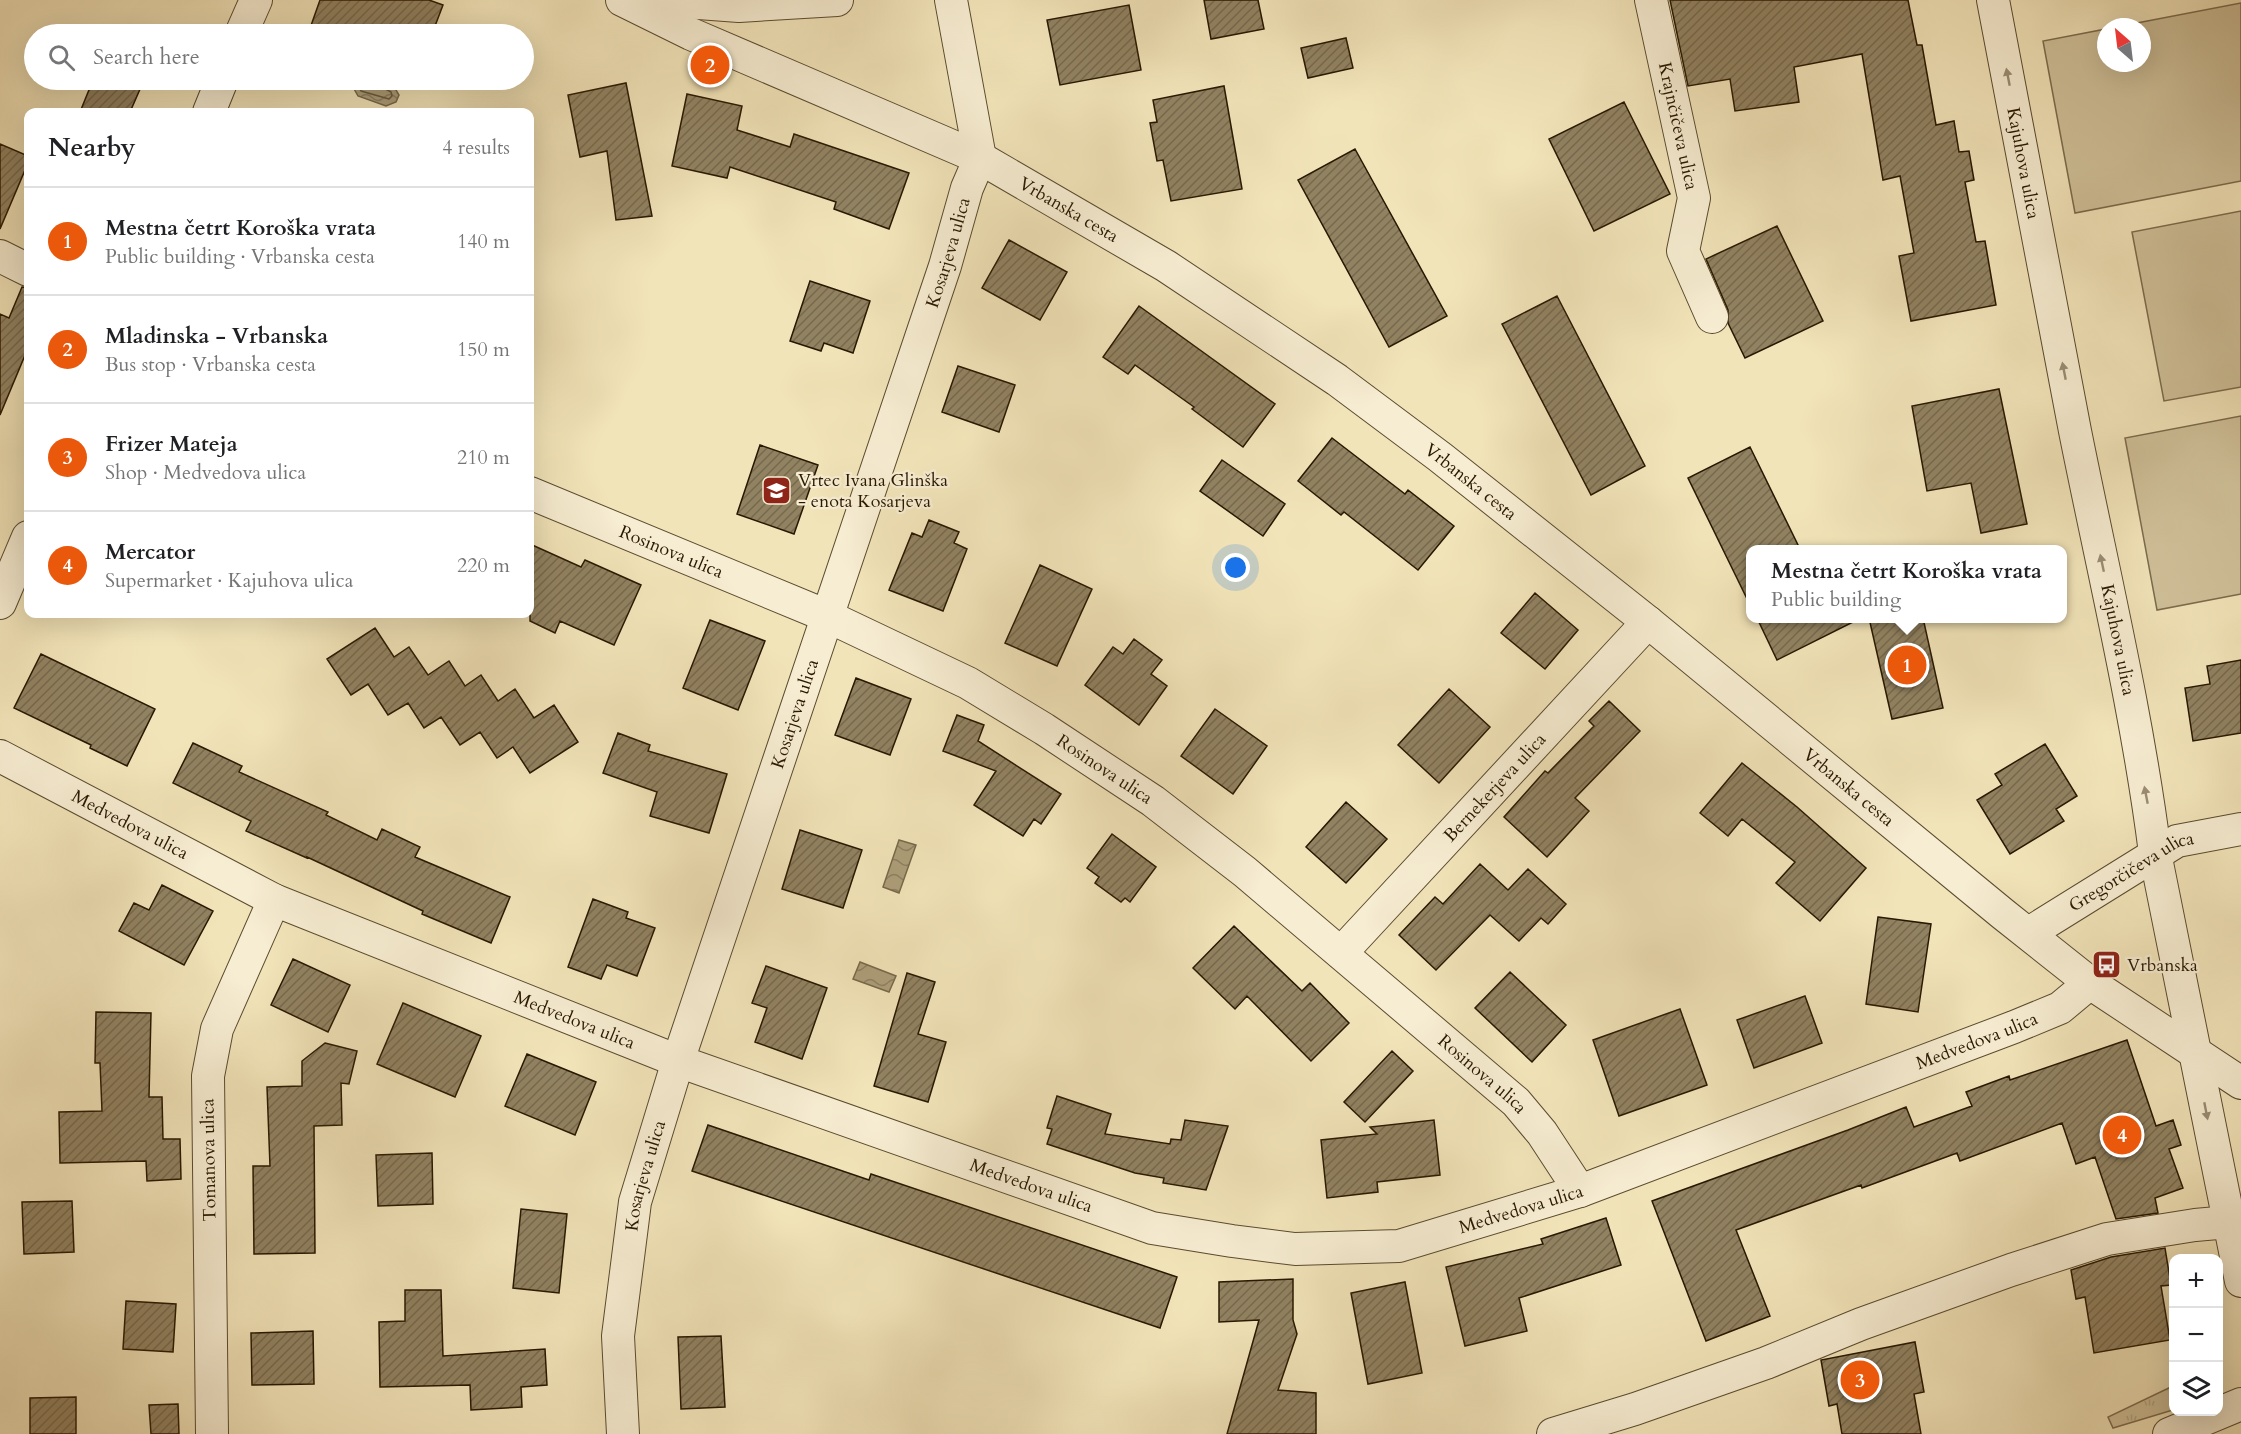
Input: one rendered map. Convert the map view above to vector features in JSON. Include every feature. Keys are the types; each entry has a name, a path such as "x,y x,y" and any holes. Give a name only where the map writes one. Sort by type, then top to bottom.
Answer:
{"street":[{"path":"245,24 256,0"},
{"name":"Vrbanska cesta","path":"622,0 691,34 980,158 1166,266 1337,380 1440,457 1648,622 2090,983 2241,1083"},
{"path":"658,0 739,3 837,0"},
{"path":"951,0 980,158"},
{"name":"Krajnčičeva ulica","path":"1651,0 1694,198 1683,251 1712,317"},
{"name":"Kajuhova ulica","path":"1993,0 2075,431 2109,594 2155,853 2241,1281"},
{"path":"211,108 218,90"},
{"name":"Kosarjeva ulica","path":"623,1434 618,1336 635,1202 678,1060 945,266 967,188 980,158"},
{"path":"0,256 24,268"},
{"name":"Rosinova ulica","path":"534,495 826,616 968,683 1044,729 1153,801 1245,872 1516,1102 1542,1133 1580,1191"},
{"path":"0,603 24,546"},
{"name":"Bernekerjeva ulica","path":"1341,953 1648,622"},
{"name":"Medvedova ulica","path":"0,756 274,900 678,1060 1152,1228 1295,1249 1399,1246 1580,1191 2014,1027 2060,1008 2090,983"},
{"name":"Gregorčičeva ulica","path":"2029,933 2177,841 2241,829"},
{"name":"Tomanova ulica","path":"212,1434 208,1076 217,1029 274,900"},
{"path":"1552,1434 1635,1409 1755,1367 1861,1324 2000,1274 2107,1239 2229,1222"},
{"path":"2169,1434 2241,1404"}],"green space":[{"path":"2241,3 2241,181 2075,213 2043,41 2097,31 2097,72 2151,72 2151,20"},
{"path":"2241,211 2241,387 2164,401 2132,232"},
{"path":"2241,416 2241,594 2157,610 2125,438"},
{"path":"2169,1388 2169,1411 2113,1428 2108,1417"}],"water":[{"path":"355,90 396,90 399,95 396,102 386,106 358,96"},
{"path":"899,840 916,845 899,893 883,887"},
{"path":"860,962 896,976 889,992 853,979"}],"building":[{"path":"320,0 429,0 443,5 436,24 312,24"},
{"path":"1204,0 1258,0 1264,29 1211,39"},
{"path":"1670,0 1908,0 1917,45 1922,45 1936,125 1954,121 1959,152 1969,151 1974,180 1965,182 1976,242 1985,241 1996,305 1911,321 1899,256 1914,253 1900,176 1883,180 1862,54 1794,67 1799,102 1735,111 1730,79 1688,86"},
{"path":"1129,5 1141,70 1060,85 1047,20"},
{"path":"1346,38 1353,68 1308,78 1301,48"},
{"path":"626,83 652,216 616,220 607,151 580,157 568,95"},
{"path":"1224,86 1242,189 1171,201 1163,160 1157,161 1150,123 1157,122 1153,100"},
{"path":"89,90 140,90 132,108 82,108"},
{"path":"687,94 742,106 737,130 790,147 794,134 909,173 889,229 834,209 836,202 730,167 727,178 672,166"},
{"path":"1624,102 1670,194 1594,231 1549,139"},
{"path":"0,144 24,154 24,172 0,229"},
{"path":"1355,149 1447,316 1389,347 1298,180"},
{"path":"1777,226 1823,321 1745,358 1728,323 1728,310 1706,259"},
{"path":"1009,240 1067,272 1040,320 982,288"},
{"path":"810,281 870,301 853,353 824,343 821,351 790,341"},
{"path":"22,287 24,287 24,358 0,415 0,314 9,318"},
{"path":"1557,296 1645,466 1591,495 1502,324"},
{"path":"1139,306 1275,404 1243,447 1192,409 1194,407 1135,365 1128,374 1103,357"},
{"path":"958,366 1015,385 999,432 942,412"},
{"path":"1999,389 2027,524 1981,533 1971,483 1927,491 1912,406"},
{"path":"1332,438 1405,494 1408,490 1454,526 1418,570 1344,512 1341,515 1298,481"},
{"name":"Vrtec Ivana Glinška - enota Kosarjeva","path":"760,445 818,465 794,534 737,514"},
{"path":"1750,447 1798,545 1746,545 1746,597 1688,478"},
{"path":"1222,460 1285,504 1263,536 1200,491"},
{"path":"929,520 959,532 954,543 967,549 943,611 889,590 912,533 922,537"},
{"path":"534,546 581,567 585,560 641,585 614,645 560,621 555,633 530,621 530,618 534,618"},
{"path":"1040,565 1092,589 1057,666 1005,643"},
{"path":"1535,593 1578,630 1545,669 1501,633"},
{"path":"710,620 765,641 738,710 683,688"},
{"path":"1759,623 1851,623 1777,660"},
{"path":"1870,623 1924,623 1943,708 1892,719"},
{"path":"375,628 394,657 409,647 428,675 449,661 465,686 481,675 498,701 515,689 534,718 554,705 578,742 530,773 513,747 497,758 480,732 460,745 441,717 424,728 408,703 388,715 368,684 351,695 327,659"},
{"path":"1134,639 1162,660 1151,674 1167,686 1139,725 1085,685 1113,647 1123,654"},
{"path":"41,654 155,709 127,766 90,748 91,745 14,708"},
{"path":"2241,660 2241,733 2193,741 2185,688 2210,684 2207,666"},
{"path":"856,678 911,699 890,755 835,735"},
{"path":"1449,689 1490,727 1439,783 1398,745"},
{"path":"1609,701 1640,731 1575,798 1589,811 1547,857 1504,817 1545,771 1548,773 1594,726 1589,721"},
{"path":"1215,709 1267,746 1233,794 1181,756"},
{"path":"957,715 984,725 978,741 1061,794 1041,824 1034,819 1023,836 974,805 996,771 943,751"},
{"path":"618,733 650,745 648,751 727,774 709,833 650,816 657,792 603,773"},
{"path":"193,743 242,766 239,772 328,812 326,815 377,840 382,829 420,847 415,857 510,897 491,943 422,914 423,911 246,831 251,821 173,783"},
{"path":"2045,744 2077,796 2056,809 2064,821 2010,854 1977,800 2002,785 1995,774"},
{"path":"1742,763 1797,807 1866,868 1820,921 1776,883 1795,862 1742,819 1728,836 1700,813"},
{"path":"1346,802 1387,839 1346,883 1306,847"},
{"path":"800,830 862,850 843,908 782,889"},
{"path":"1112,834 1156,867 1130,902 1125,898 1121,902 1095,883 1099,877 1087,868"},
{"path":"1480,864 1508,890 1528,869 1566,904 1548,924 1541,918 1519,941 1490,915 1436,970 1399,935 1435,897 1443,904"},
{"path":"162,885 213,911 184,965 119,931 134,903 149,910"},
{"path":"593,899 628,912 626,918 655,928 637,976 607,965 601,979 568,967"},
{"path":"1878,917 1931,924 1918,1012 1866,1004"},
{"path":"1234,926 1302,991 1310,983 1349,1023 1311,1061 1247,996 1235,1009 1193,968"},
{"path":"293,959 350,985 328,1032 271,1005"},
{"path":"766,966 827,988 802,1059 755,1042 767,1008 752,1003"},
{"path":"1510,972 1566,1025 1532,1062 1475,1008"},
{"path":"907,973 935,982 918,1034 946,1042 928,1102 874,1086"},
{"path":"1805,996 1822,1043 1754,1068 1737,1020"},
{"path":"403,1003 481,1036 455,1097 377,1064"},
{"path":"1680,1009 1707,1085 1619,1116 1593,1040"},
{"path":"96,1012 151,1013 149,1097 162,1097 163,1139 180,1139 181,1179 147,1181 146,1161 60,1163 59,1112 102,1111 100,1063 95,1063"},
{"path":"2127,1040 2156,1126 2173,1120 2181,1145 2169,1149 2183,1188 2155,1198 2158,1213 2116,1219 2095,1157 2076,1164 2062,1123 1960,1161 1957,1153 1736,1230 1770,1316 1706,1341 1652,1201 1906,1107 1914,1127 1972,1106 1966,1092 2009,1076 2010,1080"},
{"path":"325,1043 357,1051 349,1084 341,1083 342,1125 314,1126 315,1253 254,1254 253,1166 270,1166 267,1087 302,1086 302,1061"},
{"path":"1392,1051 1413,1071 1365,1122 1344,1102"},
{"path":"527,1054 596,1082 575,1135 505,1106"},
{"path":"1057,1096 1111,1114 1105,1134 1170,1144 1171,1139 1181,1140 1185,1120 1228,1126 1206,1190 1163,1183 1164,1178 1135,1173 1047,1144 1052,1129 1047,1128"},
{"path":"1434,1120 1440,1175 1377,1182 1378,1192 1327,1198 1321,1140 1377,1134 1370,1127"},
{"path":"708,1125 869,1180 871,1174 1177,1277 1160,1328 692,1171"},
{"path":"432,1153 433,1204 378,1206 376,1155"},
{"path":"72,1201 74,1252 24,1254 22,1202"},
{"path":"521,1209 567,1214 559,1293 513,1288"},
{"path":"1606,1218 1621,1265 1519,1298 1527,1331 1465,1346 1446,1267 1543,1244 1541,1239"},
{"path":"2165,1248 2169,1285 2161,1286 2169,1340 2094,1353 2085,1297 2076,1299 2071,1270 2111,1257"},
{"path":"1293,1279 1293,1320 1297,1334 1278,1390 1316,1393 1316,1434 1227,1434 1259,1320 1219,1322 1219,1282"},
{"path":"1405,1282 1422,1373 1368,1384 1351,1293"},
{"path":"405,1290 441,1290 443,1356 545,1349 547,1385 521,1387 522,1407 471,1410 470,1385 380,1387 379,1322 405,1321"},
{"path":"126,1301 176,1304 173,1352 123,1349"},
{"path":"313,1331 314,1384 252,1385 251,1333"},
{"path":"721,1336 725,1407 681,1409 678,1337"},
{"path":"1915,1342 1924,1392 1914,1394 1921,1434 1842,1434 1837,1404 1829,1406 1821,1360"},
{"path":"76,1397 76,1434 30,1434 30,1398"},
{"path":"178,1404 179,1434 151,1434 149,1405"}],"place":[{"name":"Mladinska - Vrbanska","path":"710,65"},
{"name":"Vrtec Ivana Glinška - enota Kosarjeva","path":"777,490"},
{"name":"Mestna četrt Koroška vrata","path":"1907,665"},
{"name":"Vrbanska","path":"2106,965"},
{"name":"Mercator","path":"2122,1135"},
{"name":"Frizer Mateja","path":"1860,1380"}]}
